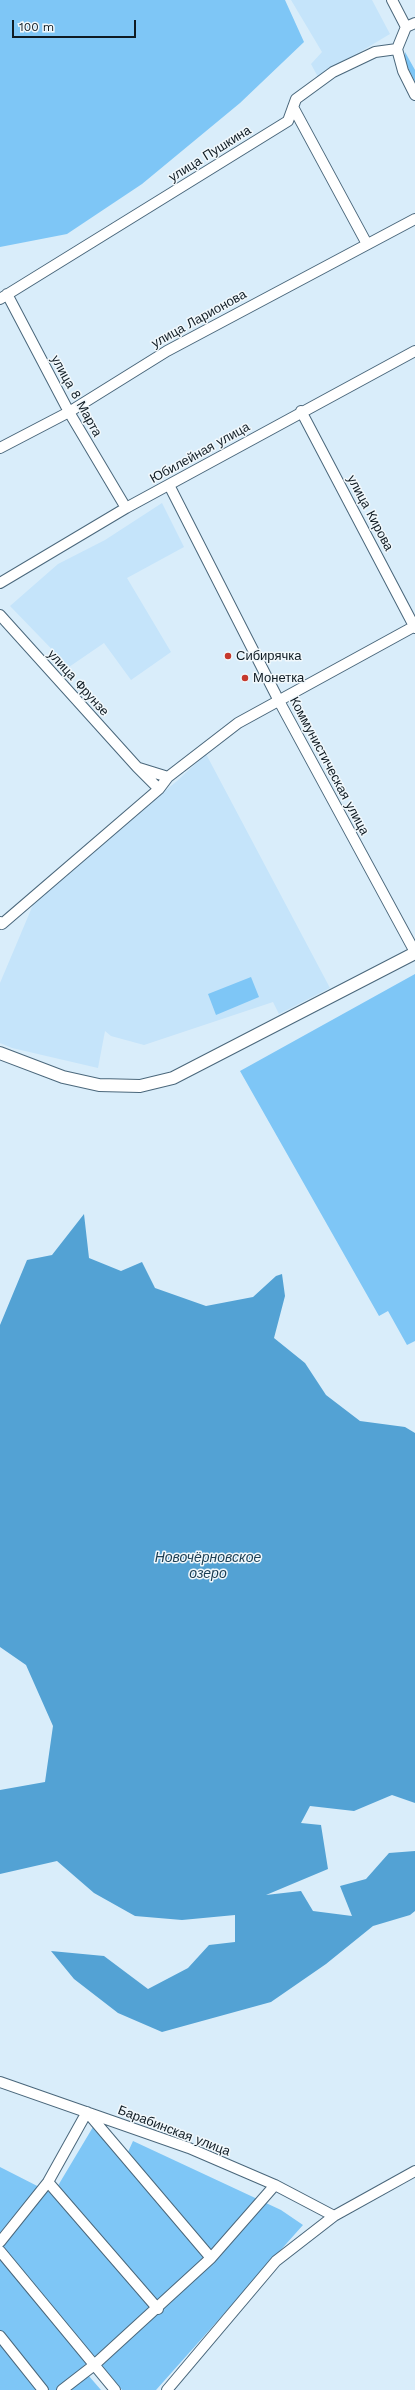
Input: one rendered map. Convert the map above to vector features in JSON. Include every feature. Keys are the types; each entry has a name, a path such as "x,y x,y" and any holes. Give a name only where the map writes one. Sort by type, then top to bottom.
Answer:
{"main road":[{"path":"0,1053 63,1077 99,1085 140,1086 173,1078 415,952"}],"street":[{"path":"392,0 411,25 397,49 403,71 415,95"},
{"name":"улица Пушкина","path":"4,296 288,120 296,100 333,72 376,52 397,49"},
{"path":"293,107 367,244"},
{"name":"улица Ларионова","path":"0,448 69,412 167,351 415,219"},
{"name":"улица 8 Марта","path":"4,296 69,412 126,508"},
{"name":"Юбилейная улица","path":"0,583 126,508 301,411 415,351"},
{"name":"улица Кирова","path":"301,411 415,626"},
{"name":"Коммунистическая улица","path":"169,485 279,701 415,952"},
{"name":"улица Фрунзе","path":"0,615 137,767 159,789"},
{"path":"1,923 159,789 168,777 238,724 415,626"},
{"path":"137,767 168,777"},
{"name":"Барабинская улица","path":"0,2082 189,2148 312,2202 334,2216"},
{"path":"0,2242 48,2182 87,2112 211,2258"},
{"path":"167,2390 276,2261 334,2216 415,2171"},
{"path":"48,2182 158,2309"},
{"path":"62,2390 93,2366 158,2309 211,2258 275,2185"},
{"path":"0,2251 93,2366 115,2390"},
{"path":"0,2336 43,2390"}],"shaded area":[{"path":"0,0 285,0 304,42 240,103 142,184 67,234 0,247"},
{"path":"291,0 372,0 390,34 318,77 311,64 322,52"},
{"path":"405,52 415,70 415,82 405,62"},
{"path":"162,503 184,547 127,578 171,652 131,680 104,643 69,667 10,606 58,564 105,540"},
{"path":"206,754 330,988 279,1014 273,1002 144,1045 111,1036 105,1031 98,1068 12,1048 0,1043 0,983 38,893 177,781"},
{"path":"415,974 415,1341 407,1345 388,1311 379,1316 240,1071"},
{"path":"251,977 259,997 216,1015 208,994"},
{"path":"93,2127 123,2163 133,2141 281,2210 303,2225 156,2390 122,2390 93,2357 82,2368 101,2390 0,2390 0,2167 53,2194"}],"water":[{"name":"Новочёрновское озеро","path":"84,1214 89,1258 121,1271 142,1262 155,1288 206,1306 253,1297 276,1276 282,1274 285,1296 274,1338 305,1363 326,1395 360,1421 405,1427 415,1433 415,1803 392,1795 354,1811 310,1806 301,1823 321,1825 328,1869 266,1895 301,1891 313,1911 352,1916 340,1886 366,1879 389,1853 415,1851 415,1911 410,1915 373,1926 326,1964 271,2002 162,2032 118,2013 74,1979 51,1951 104,1956 148,1989 188,1968 209,1945 235,1942 235,1915 182,1920 135,1916 94,1893 57,1861 0,1874 0,1790 45,1782 53,1726 26,1665 0,1647 0,1325 27,1260 52,1255"}],"place":[{"name":"Сибирячка","path":"228,656"},
{"name":"Монетка","path":"245,678"}]}
